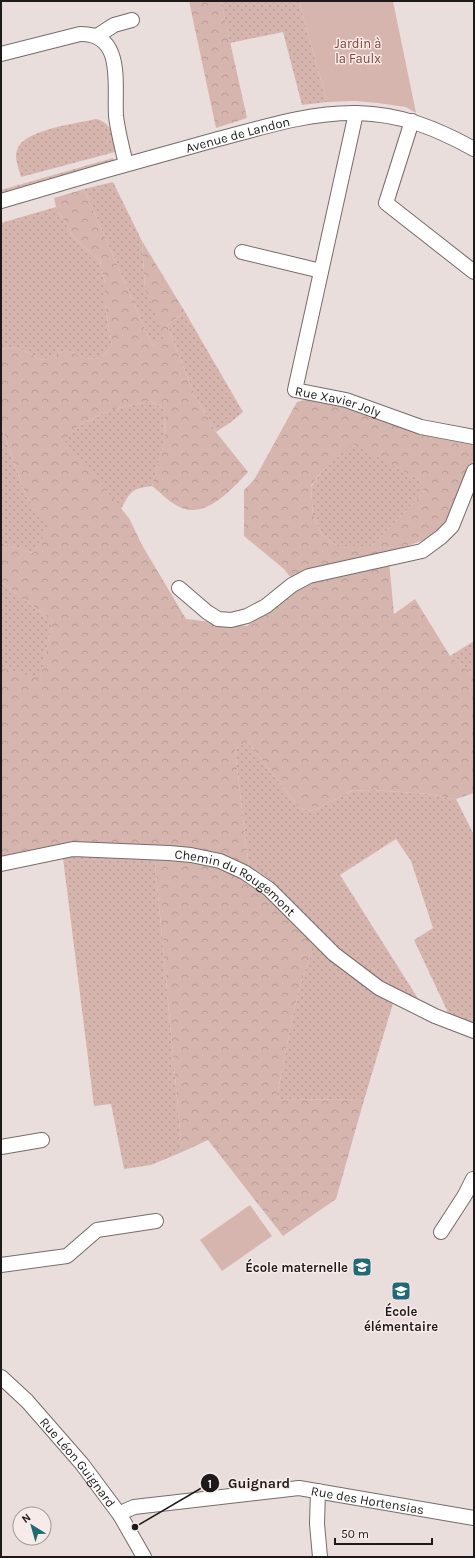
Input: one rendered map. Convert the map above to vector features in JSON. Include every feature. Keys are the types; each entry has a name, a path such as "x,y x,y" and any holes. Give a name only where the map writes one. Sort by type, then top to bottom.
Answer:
{"street":[{"path":"97,36 114,25 132,20"},
{"path":"1,54 80,34 97,36 107,45 114,62 116,74 117,124 126,164"},
{"name":"Avenue de Landon","path":"1,201 126,164 283,123 330,115 356,113 412,121 432,127 474,149"},
{"name":"Rue Xavier Joly","path":"356,113 295,390 346,400 421,427 474,437"},
{"path":"412,121 386,203 474,272"},
{"path":"242,252 321,271"},
{"path":"178,588 207,612 218,619 232,620 247,616 266,606 292,585 309,576 422,551 442,537 452,526 474,471"},
{"name":"Chemin du Rougemont","path":"1,864 74,849 169,853 191,855 220,861 244,872 269,889 334,954 379,988 435,1016 474,1031"},
{"path":"1,1147 42,1140"},
{"path":"441,1232 465,1195 474,1177"},
{"path":"1,1265 67,1256 97,1230 156,1222"},
{"name":"Rue Léon Guignard","path":"1,1377 23,1397 82,1464 120,1515 144,1557"},
{"name":"Rue des Hortensias","path":"120,1515 134,1508 299,1488 474,1518"},
{"path":"318,1492 317,1524 320,1557"}],"green space":[{"path":"189,1 221,1 247,118 216,128"},
{"path":"221,1 299,1 327,102 302,105 283,32 230,43"},
{"name":"Jardin à la Faulx","path":"299,1 393,1 416,113 406,107 378,103 355,101 327,102"},
{"path":"96,119 102,121 109,127 113,136 115,152 21,177 17,164 16,153 21,143 39,132 64,125"},
{"path":"113,158 114,160 109,163 1,194 1,190"},
{"path":"113,182 142,241 145,288 166,338 152,345 84,189"},
{"path":"84,189 152,345 165,338 145,288 142,241 185,312 167,325 194,394 216,432 248,472 219,500 201,509 191,510 182,508 170,501 152,486 165,439 164,409 150,401 110,410 80,425 64,440 129,518 142,545 186,619 247,626 298,587 284,569 244,536 244,490 254,480 297,402 312,398 443,436 469,438 473,449 474,456 471,467 444,527 430,538 390,552 389,561 394,614 415,599 450,656 474,675 474,793 456,799 428,794 374,790 352,791 313,811 300,809 247,741 235,749 249,869 316,943 308,961 292,1018 277,1095 279,1099 364,1100 336,1199 283,1236 208,1140 182,1152 154,851 1,860 1,668 40,678 53,621 1,582 1,543 33,553 49,527 26,496 1,426 1,349 15,347 43,360 67,350 85,358 101,359 112,345 105,306 105,283 100,261 74,238 56,207 54,198","holes":["353,444 420,480 424,492 372,546 337,546 322,535 313,515 311,486 321,472"]},
{"path":"56,207 74,238 100,261 105,283 105,306 112,345 101,359 85,358 67,350 43,360 15,347 1,349 1,223"},
{"path":"185,312 243,412 216,432 194,394 167,325"},
{"path":"150,401 164,409 165,440 152,486 140,488 132,492 121,509 63,440 80,425 110,410"},
{"path":"1,426 26,496 50,527 33,553 1,543"},
{"path":"353,443 420,480 424,492 372,546 337,546 322,535 313,515 311,487 321,472"},
{"path":"1,582 53,621 40,679 1,668"},
{"path":"474,641 474,675 450,656"},
{"path":"247,741 300,809 313,811 352,791 374,790 428,794 456,799 474,835 474,1026 451,1019 414,940 433,928 411,861 396,839 340,875 424,1008 371,979 249,869 235,749"},
{"path":"62,850 154,851 182,1152 151,1165 124,1169 111,1104 94,1106"},
{"path":"316,943 394,1000 364,1100 279,1099 277,1095 292,1018 308,961"},
{"path":"250,1205 272,1236 222,1271 200,1240"}],"place":[{"name":"École maternelle","path":"362,1267"},
{"name":"École élémentaire","path":"401,1291"},
{"name":"Guignard","path":"135,1527"}]}
